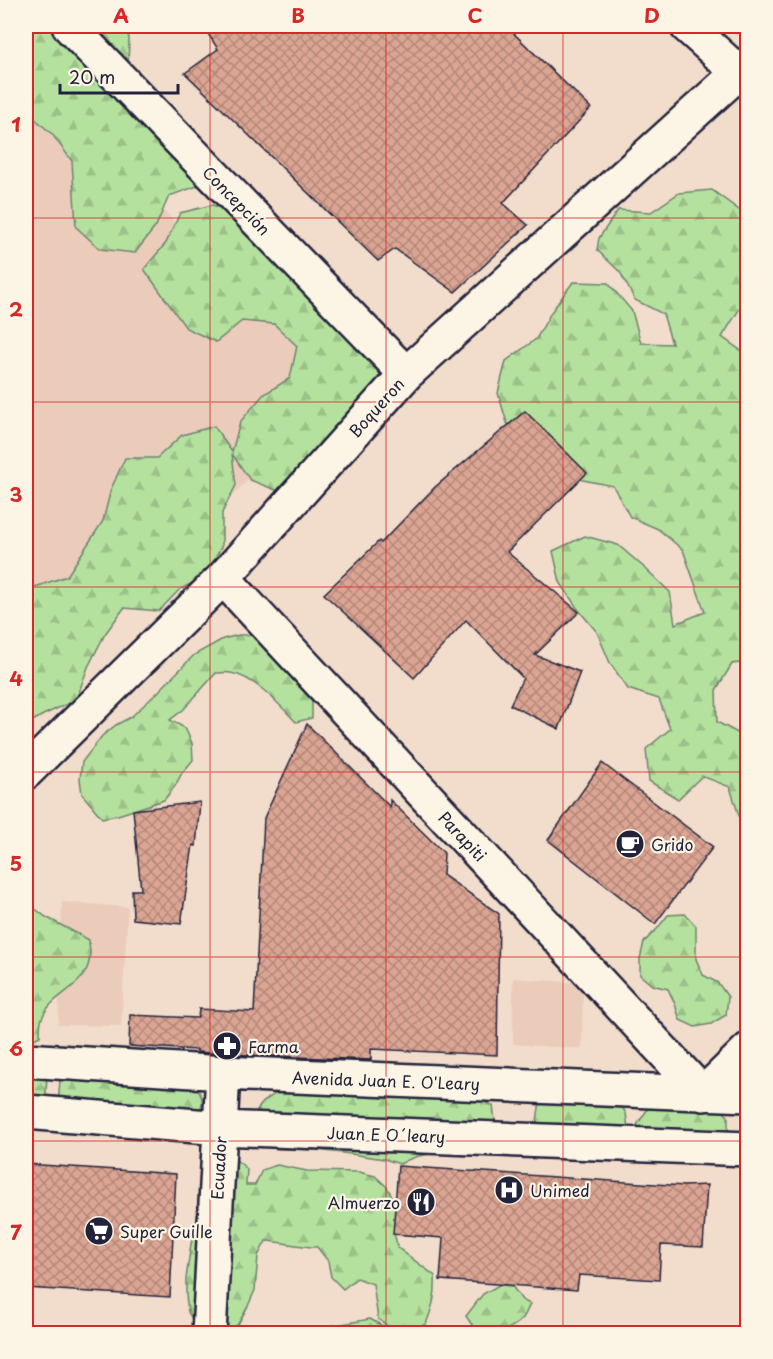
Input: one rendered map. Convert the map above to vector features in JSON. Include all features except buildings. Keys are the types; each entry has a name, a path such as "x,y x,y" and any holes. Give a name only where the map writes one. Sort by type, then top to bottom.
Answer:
{"street":[{"name":"Concepción","path":"69,26 406,374"},
{"path":"687,26 744,72"},
{"name":"Boqueron","path":"26,772 223,578 406,374 744,72"},
{"name":"Parapiti","path":"223,578 703,1094"},
{"path":"703,1094 747,1050"},
{"name":"Avenida Juan E. O'Leary","path":"26,1060 223,1073 747,1095"},
{"name":"Ecuador","path":"209,1334 223,1073"},
{"name":"Juan E O´leary","path":"26,1112 221,1128 747,1149"}],"shaded area":[{"path":"26,78 342,383 26,708"},
{"path":"62,902 128,907 121,1026 58,1025"},
{"path":"513,978 583,983 582,1049 513,1044"}],"green space":[{"path":"26,26 124,26 129,38 128,70 203,184 169,196 156,226 135,253 100,249 76,227 72,161 52,134 26,111"},
{"path":"712,190 747,216 747,303 740,308 722,337 747,355 747,662 732,664 716,690 717,722 747,738 747,827 739,816 730,787 702,776 678,799 649,781 646,749 670,729 659,699 628,689 610,663 597,632 577,608 560,582 553,551 585,536 618,545 670,592 675,624 705,612 683,550 658,529 630,517 613,486 583,480 559,459 507,423 498,393 506,361 536,339 552,311 573,282 608,283 632,311 641,343 672,344 663,314 635,300 620,272 597,250 599,238 618,210 651,212 679,193"},
{"path":"212,205 246,214 294,262 326,266 351,290 356,322 384,383 281,492 250,480 232,454 236,485 222,513 222,545 207,575 179,590 159,611 124,608 105,634 88,667 76,700 26,725 26,588 67,576 103,521 111,489 125,458 157,458 182,435 214,426 232,452 240,422 263,395 290,378 297,346 274,324 242,321 216,342 186,328 144,269 166,243 180,213"},
{"path":"239,635 255,635 304,685 312,700 312,718 296,722 249,680 231,673 216,673 183,710 170,720 185,728 192,743 193,760 164,800 102,818 82,794 80,779 82,762 102,736 131,717 194,655 223,639"},
{"path":"26,902 46,917 89,940 90,954 88,966 83,975 46,1011 41,1021 40,1036 26,1043"},
{"path":"685,914 696,926 696,959 703,975 718,983 728,997 726,1015 711,1024 695,1027 680,1020 668,989 652,985 640,975 640,959 644,942 668,915"},
{"path":"26,1055 47,1075 46,1092 41,1109 26,1119"},
{"path":"64,1073 193,1082 200,1094 202,1105 197,1114 58,1105 60,1080"},
{"path":"291,1087 479,1099 493,1106 495,1121 490,1136 445,1151 417,1156 400,1164 351,1154 262,1147 249,1135 257,1110 267,1099"},
{"path":"542,1088 617,1100 626,1113 628,1128 539,1137 537,1121"},
{"path":"655,1098 715,1104 728,1116 728,1132 640,1142 637,1125"},
{"path":"234,1158 247,1169 246,1185 255,1185 262,1170 277,1165 307,1171 359,1172 375,1176 387,1187 395,1202 394,1233 398,1248 435,1276 434,1300 426,1324 411,1330 392,1329 378,1319 373,1284 357,1278 343,1289 331,1277 328,1261 317,1247 266,1241 258,1256 255,1290 238,1324 228,1333 200,1333 188,1312 186,1296 191,1244 200,1209"},
{"path":"499,1285 512,1286 522,1300 530,1304 523,1318 515,1325 493,1334 480,1332 466,1316 483,1294"},
{"path":"370,1319 395,1333 323,1333 331,1326"}],"place":[{"name":"Grido","path":"630,844"},
{"name":"Farma","path":"227,1046"},
{"name":"Unimed","path":"509,1190"},
{"name":"Almuerzo","path":"421,1202"},
{"name":"Super Guille","path":"99,1231"}]}
